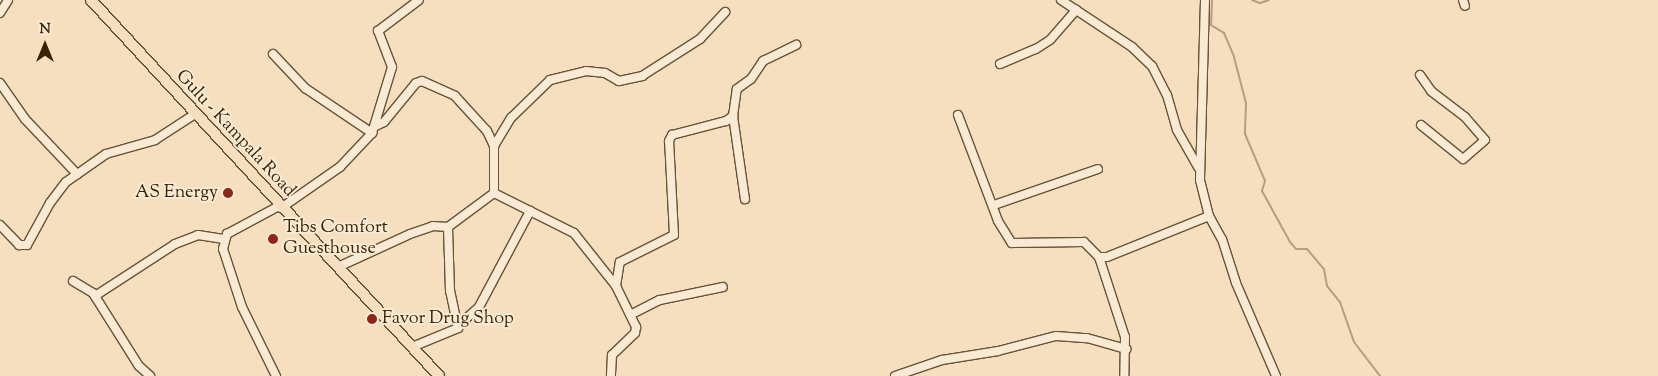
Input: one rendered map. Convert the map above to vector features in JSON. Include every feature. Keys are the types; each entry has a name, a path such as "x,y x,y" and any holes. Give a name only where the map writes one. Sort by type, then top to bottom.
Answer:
{"main road":[{"name":"Gulu - Kampala Road","path":"91,0 280,207 439,376"}],"street":[{"path":"0,13 8,0"},
{"path":"374,129 392,67 378,30 419,0"},
{"path":"1061,0 1132,47 1152,66 1167,95 1177,130 1198,167"},
{"path":"1205,0 1198,167 1209,216 1222,238 1239,291 1276,376"},
{"path":"1000,64 1036,49 1050,40 1076,10"},
{"path":"494,146 512,118 550,80 586,70 605,73 619,80 642,76 700,40 726,12"},
{"path":"745,199 733,116 737,89 751,79 769,55 796,45"},
{"path":"273,54 305,88 374,129"},
{"path":"1420,75 1431,91 1465,117 1485,140 1481,146 1463,159 1421,125"},
{"path":"273,374 234,287 224,258 224,239 227,234 280,207 340,167 374,129 384,122 416,83 422,81 455,96 487,131 494,146 494,194"},
{"path":"0,83 25,120 77,174"},
{"path":"0,225 19,244 27,245 57,192 77,174 106,154 155,140 195,114"},
{"path":"958,115 994,205 998,221 1012,243 1084,242 1099,257 1126,349 1124,376"},
{"path":"616,286 620,262 674,235 669,141 672,135 717,125 733,116"},
{"path":"994,205 1098,170"},
{"path":"494,194 574,232 616,286 636,321 635,333 612,355 610,376"},
{"path":"338,267 410,234 433,226 448,227 494,194"},
{"path":"412,347 459,325 478,307 530,212"},
{"path":"1099,257 1107,257 1209,216"},
{"path":"448,227 450,291 459,325"},
{"path":"94,296 175,244 198,235 224,239"},
{"path":"73,281 94,296 139,366 150,376"},
{"path":"632,314 660,300 723,287"},
{"path":"895,376 942,360 998,351 1056,336 1087,338 1126,349"}],"waterway":[{"path":"1212,0 1211,25 1224,33 1234,57 1246,103 1245,134 1265,181 1262,191 1290,242 1296,249 1307,249 1324,269 1327,286 1340,302 1354,342 1380,376"},
{"path":"1252,0 1260,3 1269,0"}],"place":[{"name":"AS Energy","path":"228,193"},
{"name":"Tibs Comfort Guesthouse","path":"273,239"},
{"name":"Favor Drug Shop","path":"372,319"}]}
